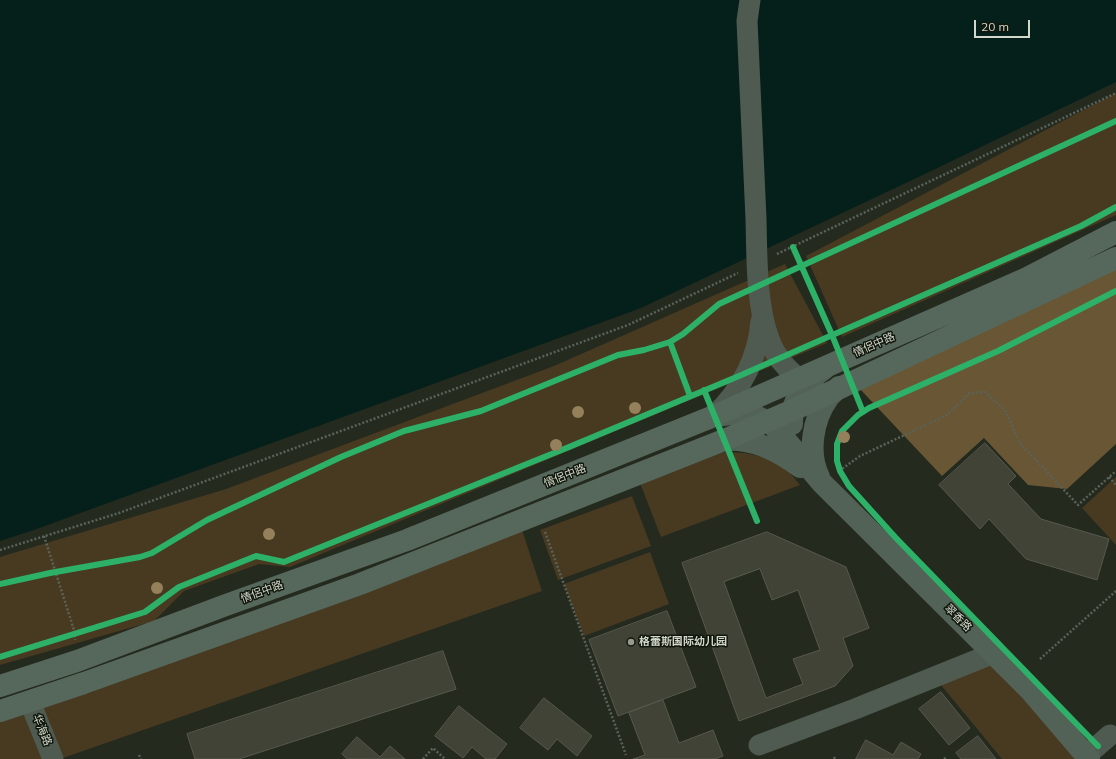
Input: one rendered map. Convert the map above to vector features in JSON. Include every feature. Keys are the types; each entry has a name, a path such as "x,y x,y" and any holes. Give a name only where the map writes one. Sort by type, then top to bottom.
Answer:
{"highway":[{"name":"情侶中路","path":"0,686 77,661 226,605 407,540 803,380 842,359 1027,278 1116,232"},
{"path":"0,711 30,702 360,584 724,440 793,410 839,387 1116,258"}],"main road":[{"path":"803,380 793,410 792,420 793,438 804,461"},
{"path":"822,483 815,467 813,456 814,434 823,406 829,397 839,387"},
{"path":"714,416 748,414 767,421 779,432 822,483"},
{"path":"724,440 746,440 776,451 822,483"},
{"name":"翠香路","path":"822,483 1031,691 1087,757"}],"street":[{"path":"741,0 747,21"},
{"path":"750,0 747,21 758,263 762,311 766,332 774,351 784,365 803,380 815,386 826,389 839,387"},
{"path":"714,416 728,404 737,392 748,371 759,337 762,311"},
{"path":"759,745 855,709 994,653"},
{"name":"华海路","path":"30,702 53,759"},
{"path":"1087,757 1110,735"}],"path":[{"path":"0,550 127,510 628,325 1116,94"},
{"path":"793,247 796,253"},
{"path":"822,483 860,456 947,415 970,393 985,392 1005,410 1019,442 1078,505 1116,471"},
{"path":"1109,478 1116,486"},
{"path":"538,514 626,755"},
{"path":"44,536 52,572 75,633 77,661"},
{"path":"52,572 62,571"},
{"path":"1040,659 1116,590"},
{"path":"67,636 82,631"},
{"path":"423,759 433,748 445,759"},
{"path":"140,755 141,759"},
{"path":"944,759 947,756"}],"shaded area":[{"path":"1116,93 1116,215 842,337 806,256"},
{"path":"785,264 827,343 290,567 259,564 184,591 154,621 0,665 0,557 226,489 554,366"},
{"path":"1116,266 1116,444 1067,489 1028,485 984,438 942,476 859,388"},
{"path":"724,452 745,453 780,461 800,485 661,537 640,483"},
{"path":"1116,477 1116,545 1082,508"},
{"path":"632,496 651,546 558,580 540,530"},
{"path":"521,527 542,591 60,759 37,697"},
{"path":"650,552 669,604 584,636 564,584"},
{"path":"990,658 1082,759 1002,759 936,679"},
{"path":"27,702 49,759 0,759 0,710"}],"water":[{"path":"0,0 1116,0 1116,82 641,308 34,530 0,541"}],"building":[{"path":"985,443 1016,476 1008,484 1041,519 1109,539 1097,580 1026,559 989,519 980,529 939,485"},
{"path":"767,532 846,567 869,628 843,638 853,666 835,686 739,721 682,563"},
{"path":"760,569 772,600 798,590 820,650 793,659 803,684 766,698 724,582"},
{"path":"667,611 696,687 618,716 589,640"},
{"path":"443,651 456,689 239,759 195,759 187,734"},
{"path":"941,692 970,728 949,745 919,709"},
{"path":"544,698 592,736 577,756 557,739 548,750 520,728"},
{"path":"663,700 679,743 713,730 723,756 715,759 633,759 645,755 629,713"},
{"path":"459,706 507,744 495,759 486,759 472,747 463,758 435,736"},
{"path":"978,736 996,759 961,759 956,753"},
{"path":"357,737 380,757 390,746 405,759 347,759 342,754"},
{"path":"866,740 893,755 901,742 921,754 918,759 856,759"}],"cycle path":[{"path":"0,584 50,573 140,557 152,553 207,520 341,457 404,431 481,411 618,355 644,350 670,342 683,334 719,304 1116,121"},
{"path":"0,657 145,612 179,587 256,556 284,562 569,447 739,376 1081,226 1116,207"},
{"path":"793,247 832,335 863,412"},
{"path":"1098,746 895,537 849,486 840,471 837,461 837,444 842,431 858,415 869,408 998,351 1116,291"},
{"path":"670,342 690,396"},
{"path":"704,390 757,521"}],"place":[{"name":"格蕾斯国际幼儿园","path":"631,642"}]}
